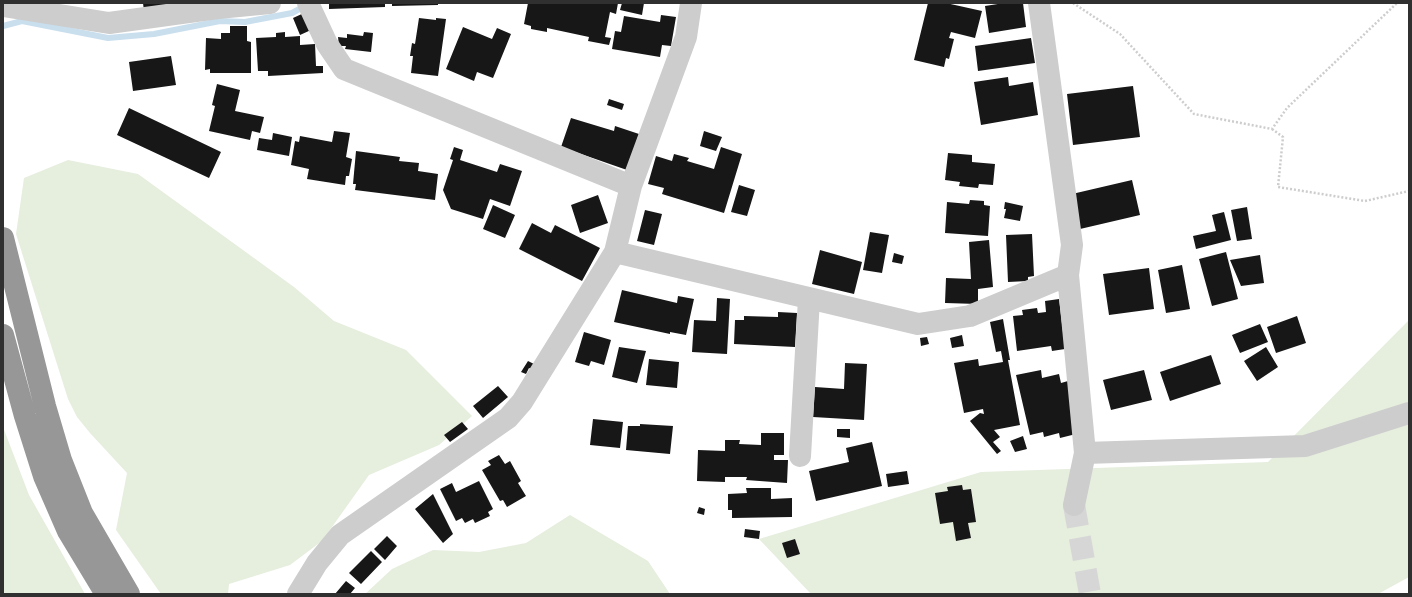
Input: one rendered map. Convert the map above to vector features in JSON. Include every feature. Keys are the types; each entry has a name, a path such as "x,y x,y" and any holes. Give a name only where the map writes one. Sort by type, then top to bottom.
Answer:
{"highway":[{"path":"3,238 45,406 61,460 82,513 129,594"},
{"path":"3,335 24,416 44,476 68,532 106,594"}],"street":[{"path":"3,6 109,23 218,8 270,3"},
{"path":"298,594 316,563 340,535 508,418 522,402 615,252 632,186 686,37 691,3"},
{"path":"1038,3 1072,245 1068,275 1085,453 1074,505"},
{"path":"310,7 327,44 344,69 632,186"},
{"path":"615,252 918,324 970,316 1068,275"},
{"path":"800,456 809,299"},
{"path":"1085,453 1305,446 1409,413"}],"path":[{"path":"1073,3 1120,34 1194,114 1272,130 1283,137 1278,187 1365,201 1409,190"},
{"path":"1272,130 1287,108 1397,3"}],"green space":[{"path":"68,160 138,174 294,287 334,321 406,350 472,416 439,445 369,475 322,541 290,565 229,584 228,594 161,594 116,530 127,473 77,417 68,399 16,234 24,178"},
{"path":"1409,320 1409,577 1378,594 811,594 759,539 981,472 1268,462"},
{"path":"3,427 29,495 85,594 3,594"},
{"path":"570,515 648,561 670,594 365,594 392,569 433,550 479,552 526,543"}],"building":[{"path":"143,3 175,3 144,11"},
{"path":"329,3 385,3 385,7 329,9"},
{"path":"392,3 438,3 438,5 392,6"},
{"path":"528,3 618,3 616,14 610,12 605,37 611,38 609,45 588,41 589,37 547,28 547,32 531,29 531,26 524,24"},
{"path":"622,3 644,3 642,15 620,10"},
{"path":"928,3 946,3 982,11 975,38 951,32 949,38 954,39 949,59 946,58 944,67 914,60"},
{"path":"1004,3 1023,3 1026,27 989,33 985,6"},
{"path":"304,13 311,30 300,35 293,18"},
{"path":"661,15 676,17 671,46 662,45 660,57 612,49 615,31 621,32 624,16 660,22"},
{"path":"419,18 436,20 436,18 446,19 438,76 411,73 413,56 410,56 412,43 415,44"},
{"path":"230,26 247,26 247,41 251,42 251,73 210,73 210,69 205,70 206,38 221,39 221,33 230,33"},
{"path":"463,27 492,39 497,28 511,34 493,78 477,72 474,81 446,69"},
{"path":"285,32 285,37 300,36 300,45 315,44 316,66 323,66 323,73 268,76 268,71 258,71 256,38 276,37 276,33"},
{"path":"364,32 373,33 371,52 345,49 346,46 339,46 338,37 347,38 347,34 363,36"},
{"path":"1031,38 1035,63 978,71 975,46"},
{"path":"171,56 176,85 133,91 129,62"},
{"path":"1008,77 1009,86 1033,82 1038,115 981,125 974,82"},
{"path":"217,84 240,90 235,111 264,117 260,133 252,131 250,140 209,131 215,106 212,105"},
{"path":"1133,86 1140,137 1073,145 1067,94"},
{"path":"609,99 624,104 622,110 607,105"},
{"path":"129,108 221,152 209,178 117,135"},
{"path":"571,118 614,131 615,126 639,134 627,170 561,147"},
{"path":"334,131 350,133 346,157 352,159 349,176 346,176 345,185 307,179 309,169 291,165 295,141 299,142 300,136 332,142"},
{"path":"704,131 722,137 716,151 700,146"},
{"path":"273,133 292,137 289,156 257,150 259,138 272,140"},
{"path":"454,147 463,150 460,160 497,172 500,164 522,171 510,206 490,199 483,219 451,209 443,190 453,160 450,159"},
{"path":"721,147 742,154 724,213 662,194 664,188 648,184 656,156 672,161 674,154 689,158 687,161 714,169"},
{"path":"356,151 400,157 399,161 419,163 418,171 438,174 435,200 355,190 356,184 353,184"},
{"path":"948,153 972,155 972,162 995,164 993,185 979,184 978,188 959,186 960,182 945,180"},
{"path":"1132,180 1140,215 1080,229 1072,194"},
{"path":"739,185 755,190 747,216 731,212"},
{"path":"598,195 608,223 580,233 571,205"},
{"path":"970,200 984,201 984,205 990,206 988,236 945,233 947,202 969,204"},
{"path":"1005,202 1023,206 1020,221 1004,218 1006,209 1004,209"},
{"path":"493,205 515,215 505,238 483,229"},
{"path":"1247,207 1252,239 1237,241 1231,210"},
{"path":"645,210 662,214 654,245 637,241"},
{"path":"1224,212 1231,240 1196,249 1193,236 1216,231 1212,215"},
{"path":"532,223 551,233 555,225 600,248 582,281 519,249"},
{"path":"870,232 889,235 882,273 863,270"},
{"path":"1032,234 1034,276 1028,277 1028,281 1008,282 1006,235"},
{"path":"989,240 993,287 978,289 978,304 945,303 946,278 971,279 969,242"},
{"path":"820,250 862,262 854,294 812,284"},
{"path":"1226,252 1238,299 1212,306 1199,259"},
{"path":"894,253 904,256 902,264 892,262"},
{"path":"1260,255 1264,283 1241,286 1230,260"},
{"path":"1182,265 1190,309 1166,313 1158,270"},
{"path":"1149,268 1154,309 1109,315 1103,274"},
{"path":"622,290 677,303 678,296 694,299 686,335 670,332 670,334 614,322"},
{"path":"717,298 730,299 727,354 692,352 694,320 716,321"},
{"path":"1059,299 1065,349 1052,351 1051,346 1017,351 1013,316 1023,315 1022,310 1037,308 1038,313 1046,312 1045,301"},
{"path":"778,312 797,313 795,347 734,344 735,320 744,320 744,316 778,317"},
{"path":"1297,316 1306,343 1276,353 1267,327"},
{"path":"1003,319 1010,360 1008,360 1020,425 994,430 1000,437 993,442 1001,451 997,454 970,421 980,413 984,414 983,409 964,413 954,363 978,359 979,366 1003,362 1001,351 996,352 990,322"},
{"path":"1260,324 1268,342 1240,353 1232,335"},
{"path":"584,332 611,340 604,365 591,361 589,366 575,362"},
{"path":"962,335 964,346 952,348 950,338"},
{"path":"927,337 929,344 921,346 920,338"},
{"path":"619,347 646,351 637,383 612,377"},
{"path":"1266,347 1278,367 1257,381 1244,361"},
{"path":"1211,355 1221,384 1170,401 1160,372"},
{"path":"649,359 679,362 677,388 646,385"},
{"path":"528,361 536,365 533,370 529,368 526,374 521,372"},
{"path":"845,363 867,364 864,420 813,417 815,387 844,389"},
{"path":"1041,370 1042,378 1059,374 1061,383 1068,381 1080,433 1060,438 1059,433 1044,437 1043,432 1030,435 1016,375"},
{"path":"1144,370 1152,400 1111,410 1103,380"},
{"path":"498,386 508,397 483,418 473,406"},
{"path":"593,419 623,422 620,448 590,445"},
{"path":"462,422 468,429 450,442 444,435"},
{"path":"640,424 673,426 670,454 626,450 628,426 640,426"},
{"path":"837,429 850,429 850,438 837,437"},
{"path":"761,433 784,433 784,455 774,455 774,460 788,460 787,483 746,480 747,477 725,477 725,482 697,481 698,450 725,451 725,440 740,440 739,444 761,445"},
{"path":"1023,436 1027,449 1015,452 1010,441"},
{"path":"872,442 882,486 816,501 809,471 849,462 846,448"},
{"path":"499,455 505,464 510,461 521,481 518,483 526,496 507,507 503,500 500,501 482,470 491,465 488,461"},
{"path":"907,471 909,484 888,487 886,474"},
{"path":"479,481 493,509 488,512 490,516 475,523 473,519 465,523 462,518 456,521 440,489 452,483 456,492"},
{"path":"962,485 963,490 971,489 976,522 968,523 971,538 956,541 953,522 940,524 935,493 948,491 947,487"},
{"path":"746,488 771,488 771,499 792,498 792,517 732,518 732,510 728,510 728,494 747,493"},
{"path":"433,494 453,534 443,543 415,509"},
{"path":"699,507 705,509 704,515 697,513"},
{"path":"745,529 760,531 759,539 744,537"},
{"path":"387,536 397,546 385,560 374,549"},
{"path":"795,539 800,554 787,558 782,543"},
{"path":"371,551 382,562 361,584 349,573"},
{"path":"346,581 355,588 350,594 335,594"}],"waterway":[{"path":"3,26 22,21 108,38 154,34 220,21 245,22 292,13 305,6"}],"tunnel":[{"path":"1074,505 1090,594"}]}
